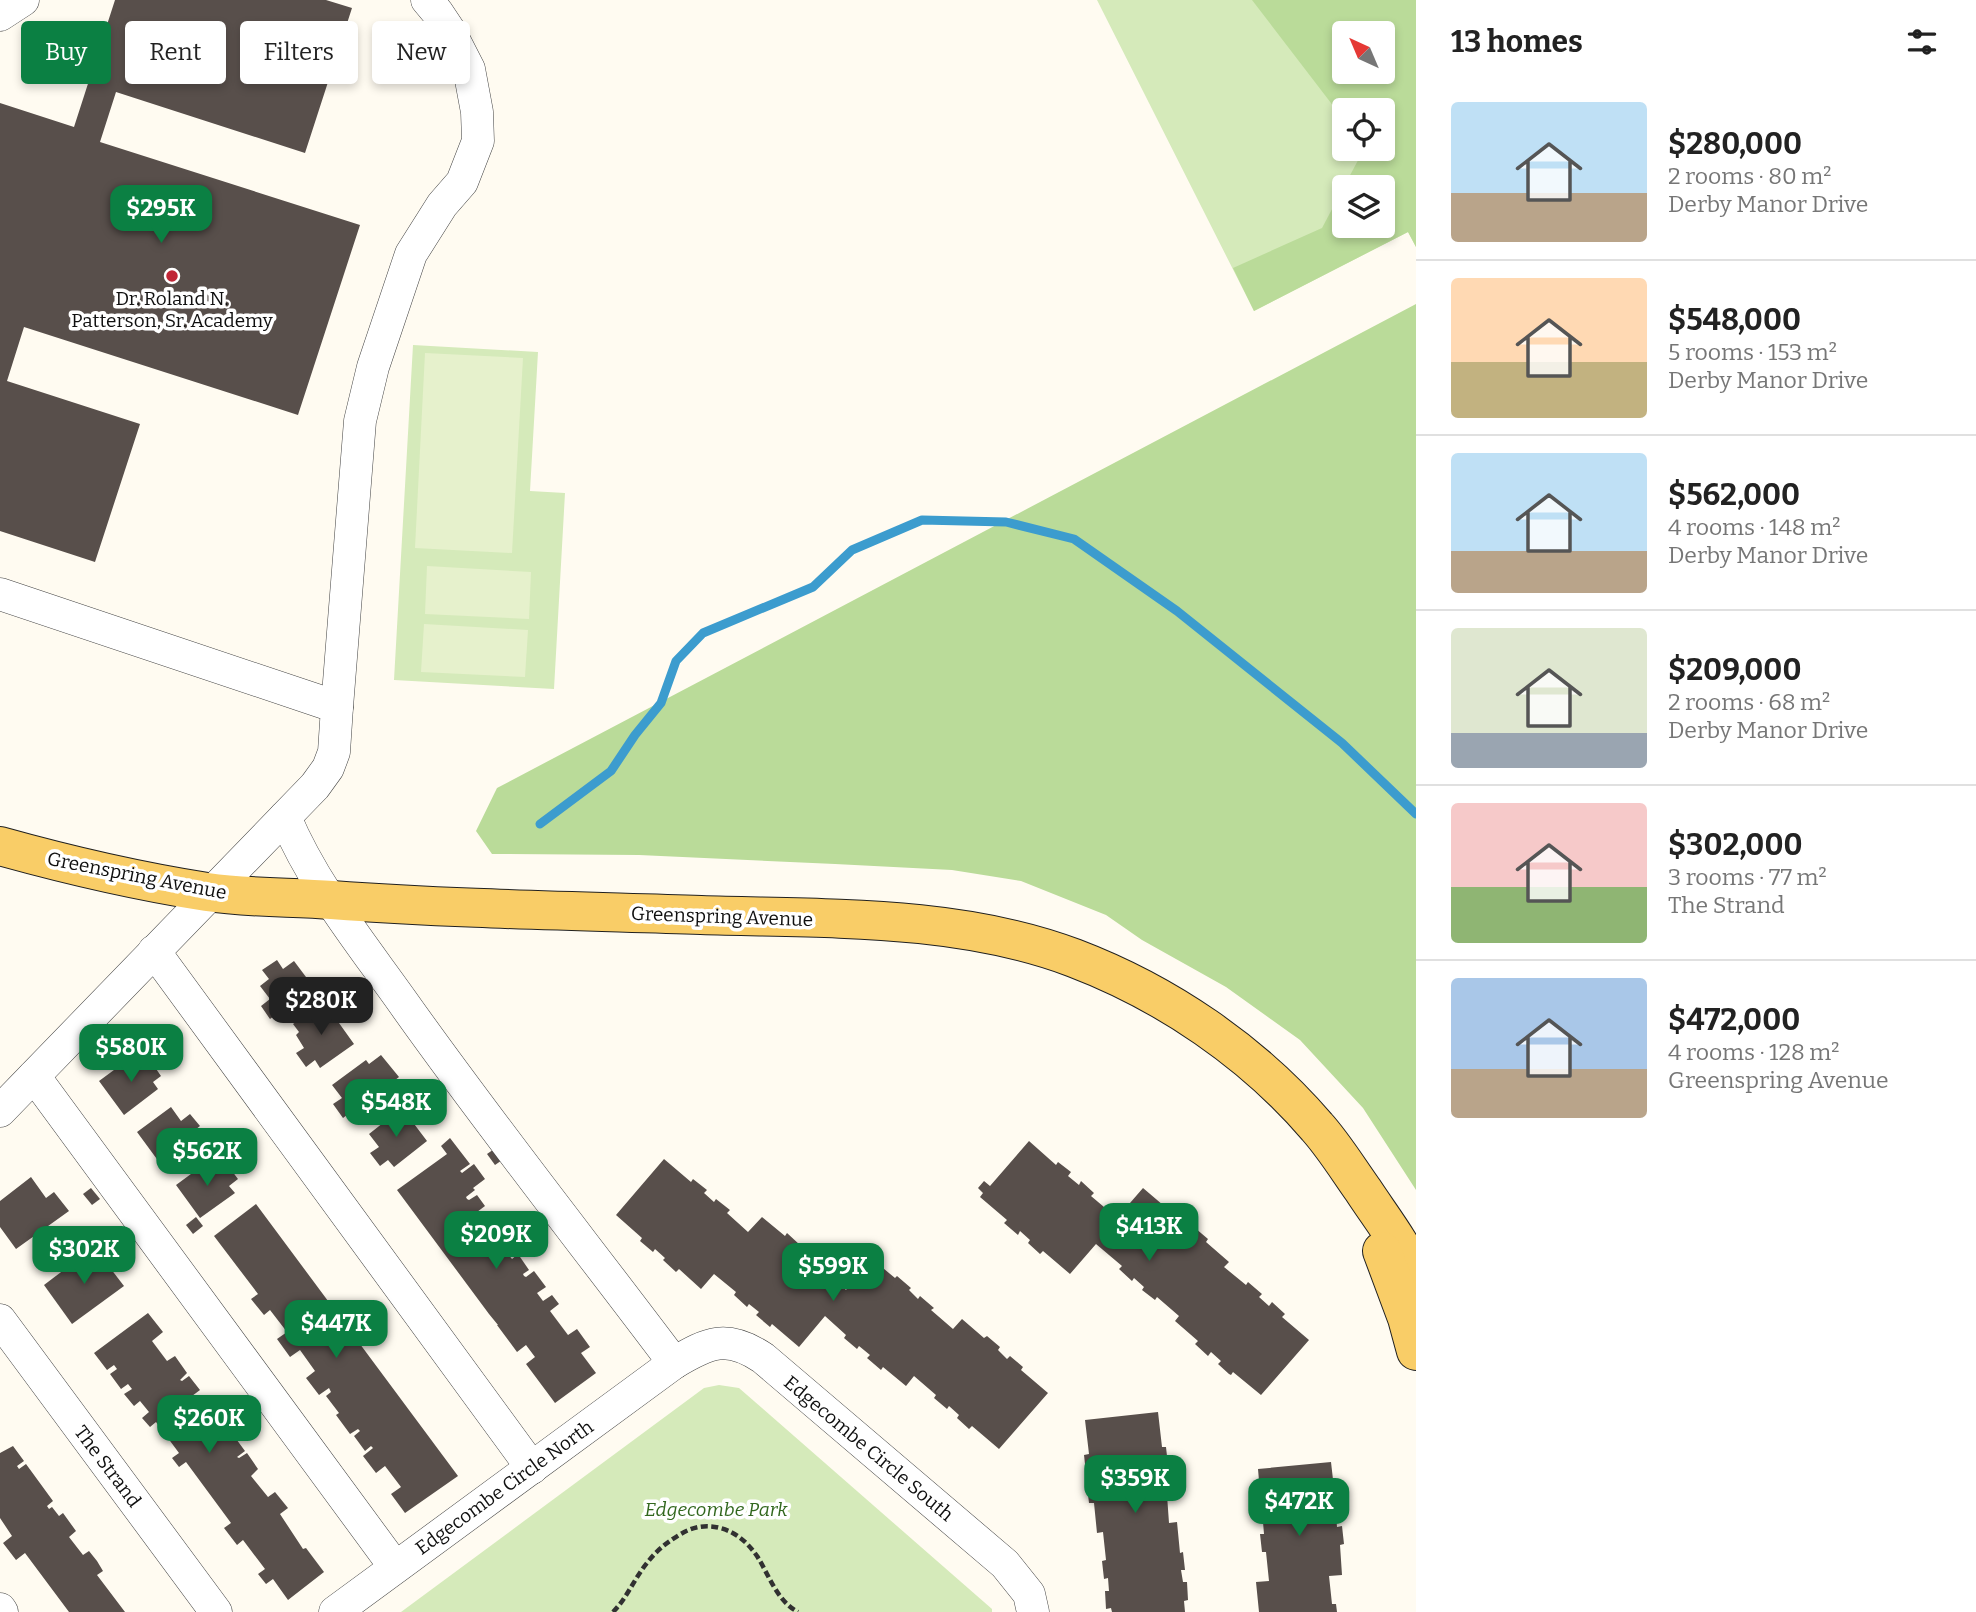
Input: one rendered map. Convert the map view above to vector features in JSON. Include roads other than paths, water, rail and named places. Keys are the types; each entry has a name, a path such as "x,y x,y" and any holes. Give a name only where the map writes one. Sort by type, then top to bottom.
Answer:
{"main road":[{"name":"Greenspring Avenue","path":"0,846 114,875 211,892 431,906 862,920 953,927 1072,957 1121,978 1170,1004 1252,1063 1286,1094 1318,1128 1360,1186 1406,1253 1416,1277"},
{"name":"Greenspring Avenue","path":"1360,1186 1385,1261 1408,1318 1416,1351"}],"street":[{"path":"0,15 23,0"},
{"path":"0,1111 315,786 328,768 334,752 360,421 373,367 411,254 442,205 462,182 478,141 477,112 469,69 449,30 427,0"},
{"path":"0,594 337,707"},
{"path":"285,817 295,842 330,900 445,1061 674,1363"},
{"path":"154,951 533,1468"},
{"path":"34,1076 395,1567"},
{"name":"The Strand","path":"0,1320 216,1612"},
{"name":"Edgecombe Circle South","path":"674,1363 695,1350 712,1344 727,1343 746,1347 763,1358 1005,1564 1029,1594 1033,1612"},
{"name":"Edgecombe Circle North","path":"335,1612 674,1363"}],"waterway":[{"path":"540,824 611,771 661,703 676,661 703,633 813,587 852,550 922,520 1006,522 1074,539 1177,611 1342,743 1416,814"}],"place":[{"name":"Dr. Roland N. Patterson, Sr. Academy","path":"172,276"}],"park label":[{"name":"Edgecombe Park","path":"716,1509"}]}
